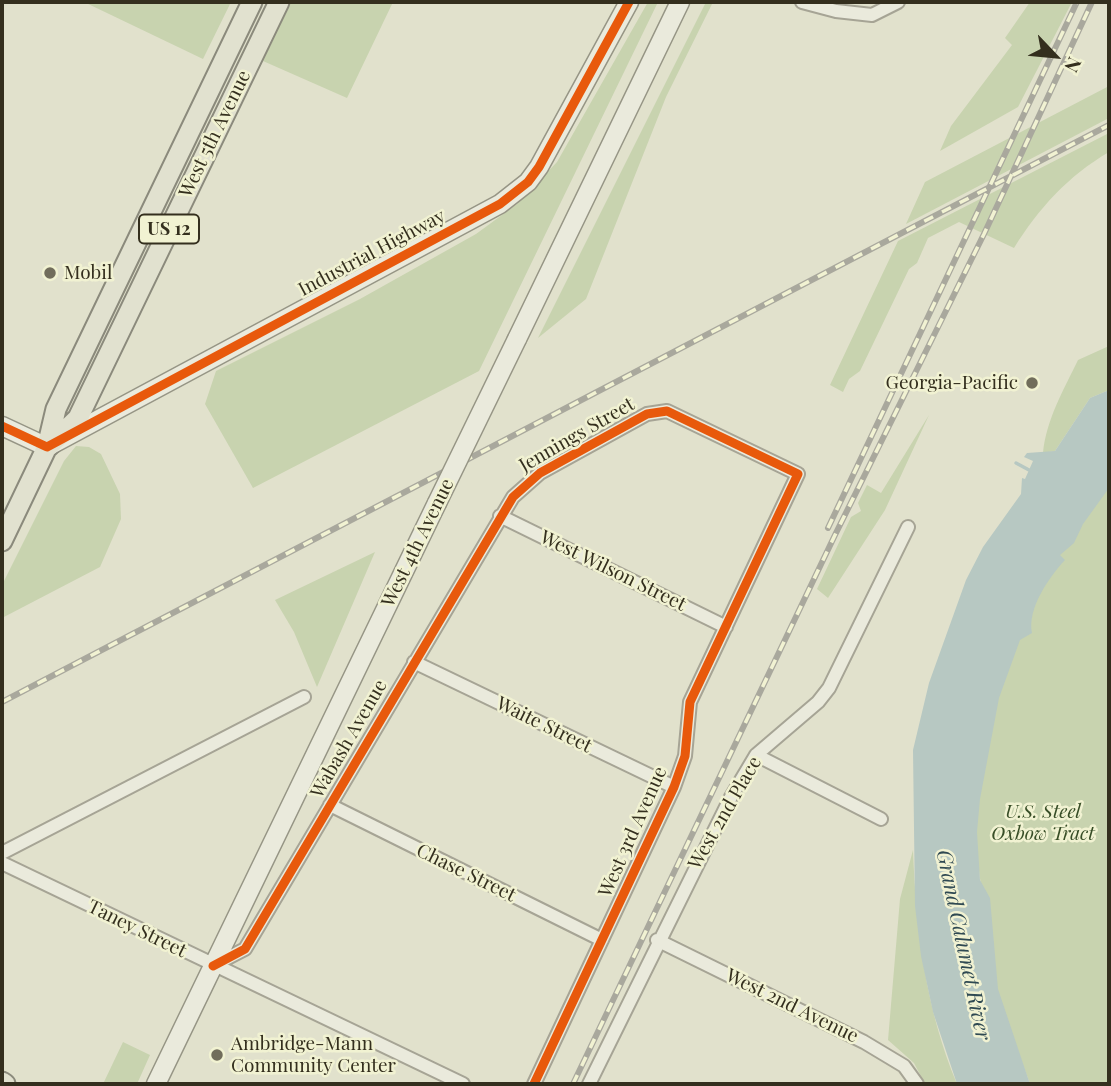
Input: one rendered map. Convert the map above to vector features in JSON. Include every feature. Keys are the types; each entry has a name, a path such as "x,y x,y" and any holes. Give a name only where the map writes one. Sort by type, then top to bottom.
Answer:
{"main road":[{"name":"West 5th Avenue","path":"2,541 47,447 57,409 253,2"},
{"name":"West 5th Avenue","path":"47,447 78,418 279,2"},
{"name":"Industrial Highway","path":"47,447 500,204 528,182 548,152 629,2"},
{"name":"West 4th Avenue","path":"156,1084 680,2"},
{"path":"161,194 181,204"},
{"path":"2,426 47,447"}],"street":[{"path":"802,2 836,11 872,15 898,2"},
{"name":"Jennings Street","path":"500,516 520,489 540,473 648,414 661,410 798,474"},
{"name":"West 3rd Avenue","path":"534,1084 674,787 685,756 690,702 798,474"},
{"name":"West Wilson Street","path":"500,516 726,626"},
{"name":"Wabash Avenue","path":"213,966 245,949 500,516"},
{"name":"West 2nd Place","path":"589,1084 717,821 756,755 818,702 829,688 853,646 908,527"},
{"name":"Waite Street","path":"414,662 674,787"},
{"path":"2,853 304,697"},
{"path":"756,755 881,819"},
{"name":"Chase Street","path":"330,805 602,940"},
{"name":"Taney Street","path":"2,863 463,1084"},
{"name":"West 2nd Avenue","path":"657,940 864,1042 904,1066 917,1084"}],"green space":[{"path":"84,2 231,2 203,59"},
{"path":"291,2 393,2 347,98 263,61"},
{"path":"648,2 658,2 479,371 253,488 205,404 216,371 360,299 476,234 517,204 557,162"},
{"path":"706,2 713,2 666,97 586,299 538,338"},
{"path":"1030,2 1072,2 1018,107 940,151 951,126 1012,45 1005,38"},
{"path":"1109,86 1109,118 906,224 925,182"},
{"path":"1109,133 1109,152 1080,172 1056,194 1014,248 959,222 928,238 917,263 909,269 860,371 849,379 843,392 830,385 898,241"},
{"path":"1109,346 1109,390 1090,398 1055,451 1043,453 1052,417 1078,360"},
{"path":"929,415 885,510 828,598 817,589 851,517 861,511 858,503 867,485 881,493"},
{"path":"76,446 89,447 101,454 120,494 121,519 100,567 2,618 2,585 64,461"},
{"name":"U.S. Steel Oxbow Tract","path":"1109,474 1109,1084 1030,1084 995,989 974,834 998,677 1030,595"},
{"path":"375,552 317,687 294,632 275,600"},
{"path":"913,850 920,940 930,999 957,1084 925,1084 914,1063 888,1040 900,899"},
{"path":"123,1042 150,1055 137,1084 103,1084"}],"water":[{"name":"Grand Calumet River","path":"1109,390 1109,488 1083,524 1074,543 1060,555 1065,560 1046,584 1036,604 1031,624 1032,633 1020,640 999,698 980,799 977,832 980,880 990,898 998,989 1030,1084 957,1084 933,1012 921,956 915,906 913,750 929,683 966,580 983,547 1021,494 1022,478 1025,479 1033,461 1024,457 1027,453 1055,451 1090,398"}],"waterway":[{"path":"1016,463 1029,470"}],"railway":[{"path":"828,528 1077,2"},
{"path":"573,1084 835,535 984,234 1092,2"},
{"path":"2,702 1109,125"}],"cycle path":[{"path":"2,426 47,447 500,204 528,182 539,167 629,2"},
{"path":"213,966 245,949 513,497 540,473 647,414 667,411 798,474 690,702 685,756 674,787 534,1084"}],"place":[{"name":"Mobil","path":"50,273"},
{"name":"Georgia-Pacific","path":"1032,383"},
{"name":"Ambridge-Mann Community Center","path":"217,1055"}]}
